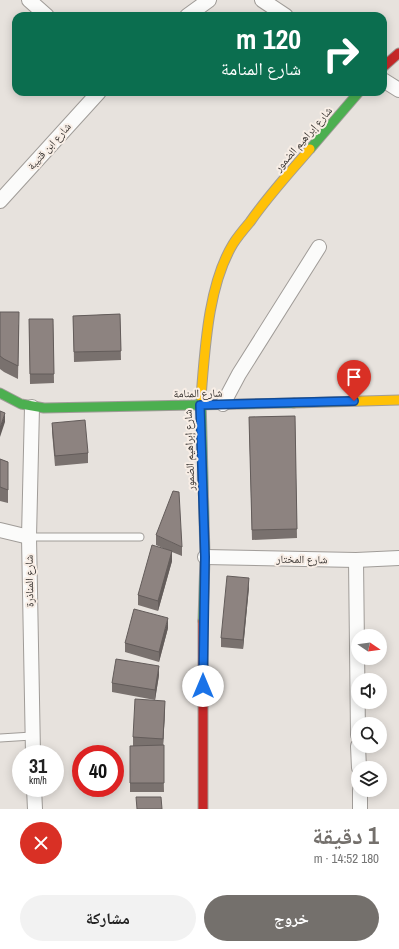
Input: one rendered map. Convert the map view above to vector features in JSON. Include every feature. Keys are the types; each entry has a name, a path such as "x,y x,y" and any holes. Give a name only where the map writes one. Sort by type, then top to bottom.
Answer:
{"street":[{"path":"29,0 42,12"},
{"path":"192,12 209,0"},
{"path":"262,0 280,12"},
{"path":"387,64 399,54"},
{"path":"387,82 399,90"},
{"name":"شارع ابن قتيبة","path":"0,201 95,96"},
{"name":"شارع إبراهيم الضمور","path":"203,809 203,608 205,557 200,405 205,349 212,304 220,272 234,244 265,201 356,96"},
{"path":"223,404 239,374 319,247"},
{"name":"شارع المنامة","path":"0,393 21,404 44,408 399,400"},
{"name":"شارع المناذرة","path":"32,407 28,537 32,745"},
{"path":"0,530 28,537"},
{"name":"شارع المختار","path":"205,557 356,560 399,558"},
{"path":"356,560 358,717"},
{"path":"34,797 35,809"},
{"path":"360,797 360,809"}],"lane":[{"path":"28,537 140,537"},
{"path":"0,738 32,736"}],"building":[{"path":"0,312 19,312 18,366 0,356"},
{"path":"120,314 121,351 74,352 73,316"},
{"path":"29,319 53,319 54,374 30,374"},
{"path":"0,411 5,413 0,428"},
{"path":"295,416 297,529 252,530 249,417"},
{"path":"85,420 88,453 55,456 52,423"},
{"path":"0,459 8,462 8,490 0,487"},
{"path":"173,491 179,492 182,547 156,535"},
{"path":"152,545 172,551 158,601 138,595"},
{"path":"227,576 249,578 243,640 221,638"},
{"path":"134,609 168,618 159,652 125,643"},
{"path":"116,659 159,666 155,690 112,683"},
{"path":"135,699 165,701 163,739 133,737"},
{"path":"164,745 164,783 130,783 130,746"},
{"path":"136,797 161,797 162,809 137,809"}],"traffic: fast":[{"path":"310,149 356,96"},
{"path":"0,393 21,404 44,408 294,403"},
{"path":"201,397 205,557 203,621"}],"traffic: slow":[{"path":"201,397 209,318 218,278 225,260 239,235 271,194 310,149"},
{"path":"294,403 399,400"}],"traffic: jam":[{"path":"387,64 399,53"},
{"path":"203,621 203,809"}],"route":[{"path":"203,686 203,608 205,557 200,405 354,401"}]}
